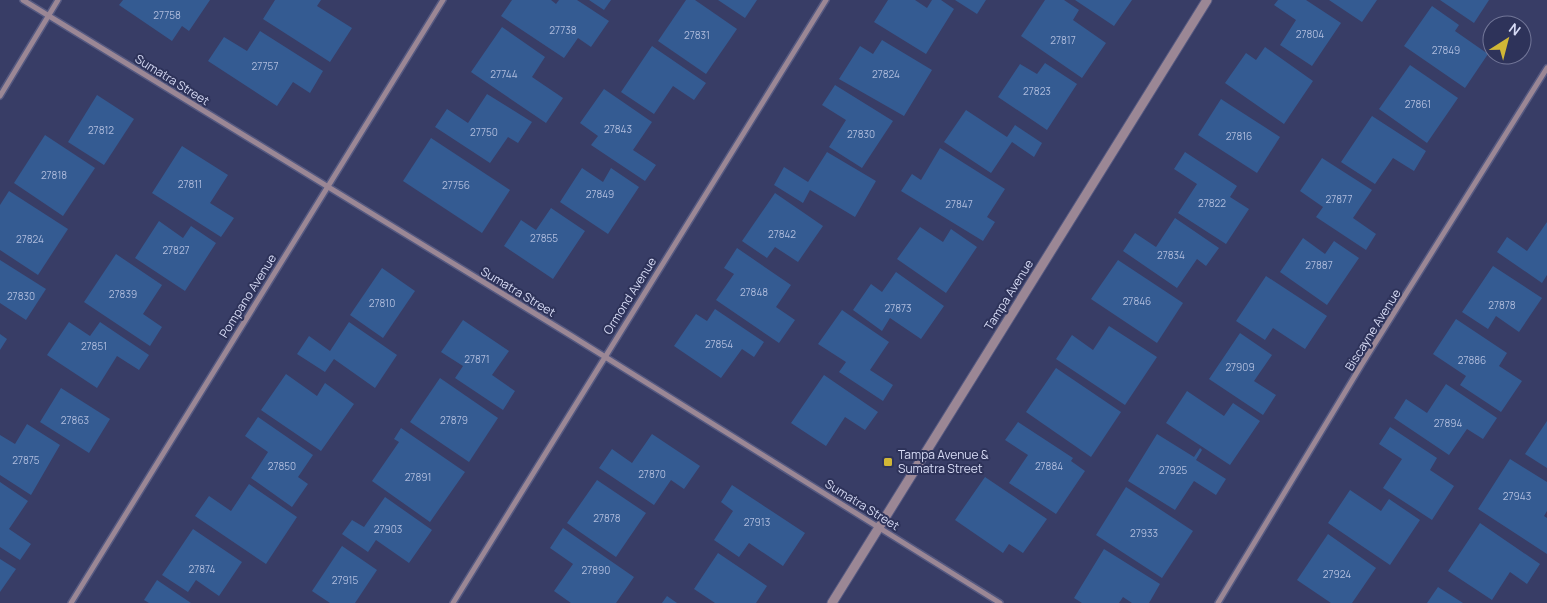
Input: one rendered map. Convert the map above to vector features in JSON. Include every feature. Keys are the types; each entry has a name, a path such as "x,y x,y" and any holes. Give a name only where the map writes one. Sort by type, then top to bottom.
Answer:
{"street":[{"name":"Sumatra Street","path":"23,0 1000,603"},
{"path":"0,96 58,0"},
{"name":"Pompano Avenue","path":"71,603 442,0"},
{"name":"Ormond Avenue","path":"453,603 826,0"},
{"name":"Tampa Avenue","path":"832,603 1206,0"},
{"name":"Biscayne Avenue","path":"1218,603 1362,364 1547,68"}],"building":[{"path":"123,0 210,0 189,31 182,26 172,41 119,5"},
{"path":"275,0 321,0 317,6 352,28 330,62 263,19"},
{"path":"512,0 551,0 556,4 559,0 577,0 609,21 591,47 578,38 564,58 501,16"},
{"path":"589,0 611,0 604,10"},
{"path":"686,0 695,0 737,29 706,74 658,41"},
{"path":"718,0 757,0 745,18"},
{"path":"888,0 915,0 927,8 932,0 941,0 954,9 926,54 874,22"},
{"path":"955,0 986,0 977,14"},
{"path":"1045,0 1064,0 1079,10 1073,20 1106,43 1082,78 1021,36"},
{"path":"1075,0 1132,0 1114,26"},
{"path":"1278,0 1306,0 1341,23 1312,66 1280,45 1296,20 1274,5"},
{"path":"1329,0 1377,0 1362,22"},
{"path":"1440,0 1489,0 1474,23"},
{"path":"1432,6 1459,25 1455,31 1482,50 1482,63 1465,88 1404,46"},
{"path":"502,27 545,57 532,77 563,98 546,123 471,72"},
{"path":"260,31 323,71 310,93 293,82 277,106 208,61 224,37 247,51"},
{"path":"882,40 932,70 904,116 839,79 860,46 873,54"},
{"path":"652,46 706,83 694,100 673,86 654,114 621,92"},
{"path":"1265,47 1313,81 1284,124 1225,83 1246,53 1256,60"},
{"path":"1045,63 1077,84 1047,130 998,97 1020,64 1037,74"},
{"path":"1410,65 1458,98 1427,143 1379,109"},
{"path":"835,85 893,121 862,168 829,147 846,120 822,105"},
{"path":"604,89 652,122 633,150 656,165 645,181 591,145 598,136 580,123"},
{"path":"487,94 532,122 518,143 508,137 490,163 435,127 447,109 468,123"},
{"path":"97,95 134,119 104,165 68,142"},
{"path":"1221,99 1280,137 1257,173 1198,135"},
{"path":"966,110 1007,137 1015,125 1042,143 1034,157 1012,142 991,173 944,142"},
{"path":"1372,116 1426,151 1414,171 1393,158 1375,184 1341,162"},
{"path":"45,135 95,168 63,216 14,183"},
{"path":"431,138 510,190 482,233 403,181"},
{"path":"182,146 228,175 210,203 234,218 221,237 152,193"},
{"path":"940,148 1005,189 987,217 995,222 983,241 901,191 912,174 921,180"},
{"path":"827,152 876,181 855,217 810,190 803,203 774,185 784,167 808,182"},
{"path":"1185,152 1237,186 1230,197 1249,209 1226,244 1178,213 1197,184 1174,169"},
{"path":"1322,158 1372,190 1353,218 1376,234 1366,250 1316,217 1323,207 1300,191"},
{"path":"582,168 603,182 611,168 639,187 608,234 560,202"},
{"path":"9,191 68,229 38,275 0,250 0,205"},
{"path":"775,193 823,226 798,262 775,247 767,258 742,241"},
{"path":"551,208 585,231 553,279 504,246 521,220 536,230"},
{"path":"1175,218 1219,248 1206,266 1197,259 1177,288 1123,251 1135,233 1156,247"},
{"path":"159,221 183,238 191,226 216,243 185,291 135,258"},
{"path":"1547,222 1547,275 1542,283 1497,252 1507,237 1527,251"},
{"path":"920,227 943,242 951,229 977,247 946,293 897,259"},
{"path":"1303,238 1325,254 1334,241 1359,258 1327,305 1280,272"},
{"path":"737,248 791,285 776,307 795,320 779,343 716,300 734,274 724,268"},
{"path":"116,254 162,285 143,314 162,327 150,346 84,302"},
{"path":"0,260 46,289 26,320 0,303"},
{"path":"1118,260 1183,303 1157,343 1091,299"},
{"path":"1493,266 1542,298 1519,332 1496,316 1488,329 1462,312"},
{"path":"382,268 415,291 383,338 350,315"},
{"path":"896,272 944,306 921,339 890,318 882,331 853,310 871,284 882,292"},
{"path":"1266,276 1327,316 1305,349 1273,328 1265,340 1236,321"},
{"path":"715,309 764,342 754,357 742,349 721,378 674,346 696,314 707,321"},
{"path":"842,310 889,342 870,370 893,385 883,401 839,372 846,362 818,344"},
{"path":"1456,319 1507,353 1499,366 1522,381 1501,412 1460,385 1466,376 1433,354"},
{"path":"463,320 509,351 492,375 515,391 503,410 455,378 463,366 441,352"},
{"path":"69,322 90,336 100,322 149,355 139,370 117,356 97,388 47,355"},
{"path":"349,322 397,355 375,388 334,359 325,372 297,354 309,336 330,351"},
{"path":"1109,326 1157,357 1125,405 1056,359 1072,335 1093,350"},
{"path":"1240,333 1272,355 1254,381 1276,395 1263,415 1209,379"},
{"path":"0,334 7,339 0,350"},
{"path":"1056,368 1121,412 1091,457 1026,412"},
{"path":"286,374 317,396 325,383 354,404 321,451 261,410"},
{"path":"824,375 878,412 865,430 845,417 826,446 791,423"},
{"path":"440,378 498,418 469,462 410,422"},
{"path":"1446,384 1497,418 1483,439 1467,429 1449,455 1394,418 1406,399 1427,413"},
{"path":"61,388 110,419 89,453 40,422"},
{"path":"1187,391 1224,416 1233,403 1260,421 1230,465 1166,423"},
{"path":"258,417 313,455 298,477 308,484 292,507 251,478 268,452 245,436"},
{"path":"1547,421 1547,468 1525,454"},
{"path":"1018,422 1073,458 1071,461 1085,471 1056,514 1009,483 1028,455 1005,440"},
{"path":"27,424 60,445 31,495 0,475 0,435 15,444"},
{"path":"1390,427 1437,458 1430,470 1454,486 1432,520 1383,488 1402,459 1379,444"},
{"path":"401,428 465,472 430,522 372,481 399,442 394,439"},
{"path":"652,434 700,466 684,489 671,480 654,505 599,468 612,449 632,463"},
{"path":"1157,434 1194,457 1200,448 1202,450 1196,460 1226,479 1216,495 1194,481 1175,510 1128,481"},
{"path":"1510,459 1547,482 1547,511 1544,516 1547,518 1547,554 1478,509"},
{"path":"985,477 1047,519 1023,553 1009,544 1003,553 955,520"},
{"path":"597,480 646,513 616,557 567,523"},
{"path":"0,482 28,501 9,529 31,544 20,560 0,547"},
{"path":"249,484 297,517 266,564 195,516 209,496 231,511"},
{"path":"732,485 805,533 783,566 749,543 739,557 714,540 733,511 721,502"},
{"path":"1126,487 1193,531 1162,578 1096,535"},
{"path":"1350,490 1381,511 1389,499 1420,520 1390,565 1328,523"},
{"path":"385,497 432,530 409,563 376,540 368,552 342,534 352,520 364,527"},
{"path":"1480,523 1540,564 1527,584 1510,572 1492,600 1448,571"},
{"path":"563,528 634,577 616,603 571,603 554,591 573,564 550,548"},
{"path":"193,529 242,562 219,596 196,580 188,592 162,575"},
{"path":"1328,534 1376,568 1352,603 1331,603 1297,580"},
{"path":"342,546 377,570 355,603 330,603 312,591"},
{"path":"1104,549 1160,584 1149,603 1132,603 1123,597 1119,603 1082,603 1074,598"},
{"path":"718,553 767,586 756,603 715,603 694,589"},
{"path":"0,559 16,569 0,592"},
{"path":"157,580 191,603 149,603 144,600"},
{"path":"1438,587 1463,603 1427,603"},
{"path":"667,596 677,603 662,603"}],"place":[{"name":"Tampa Avenue & Sumatra Street","path":"888,462"}]}
